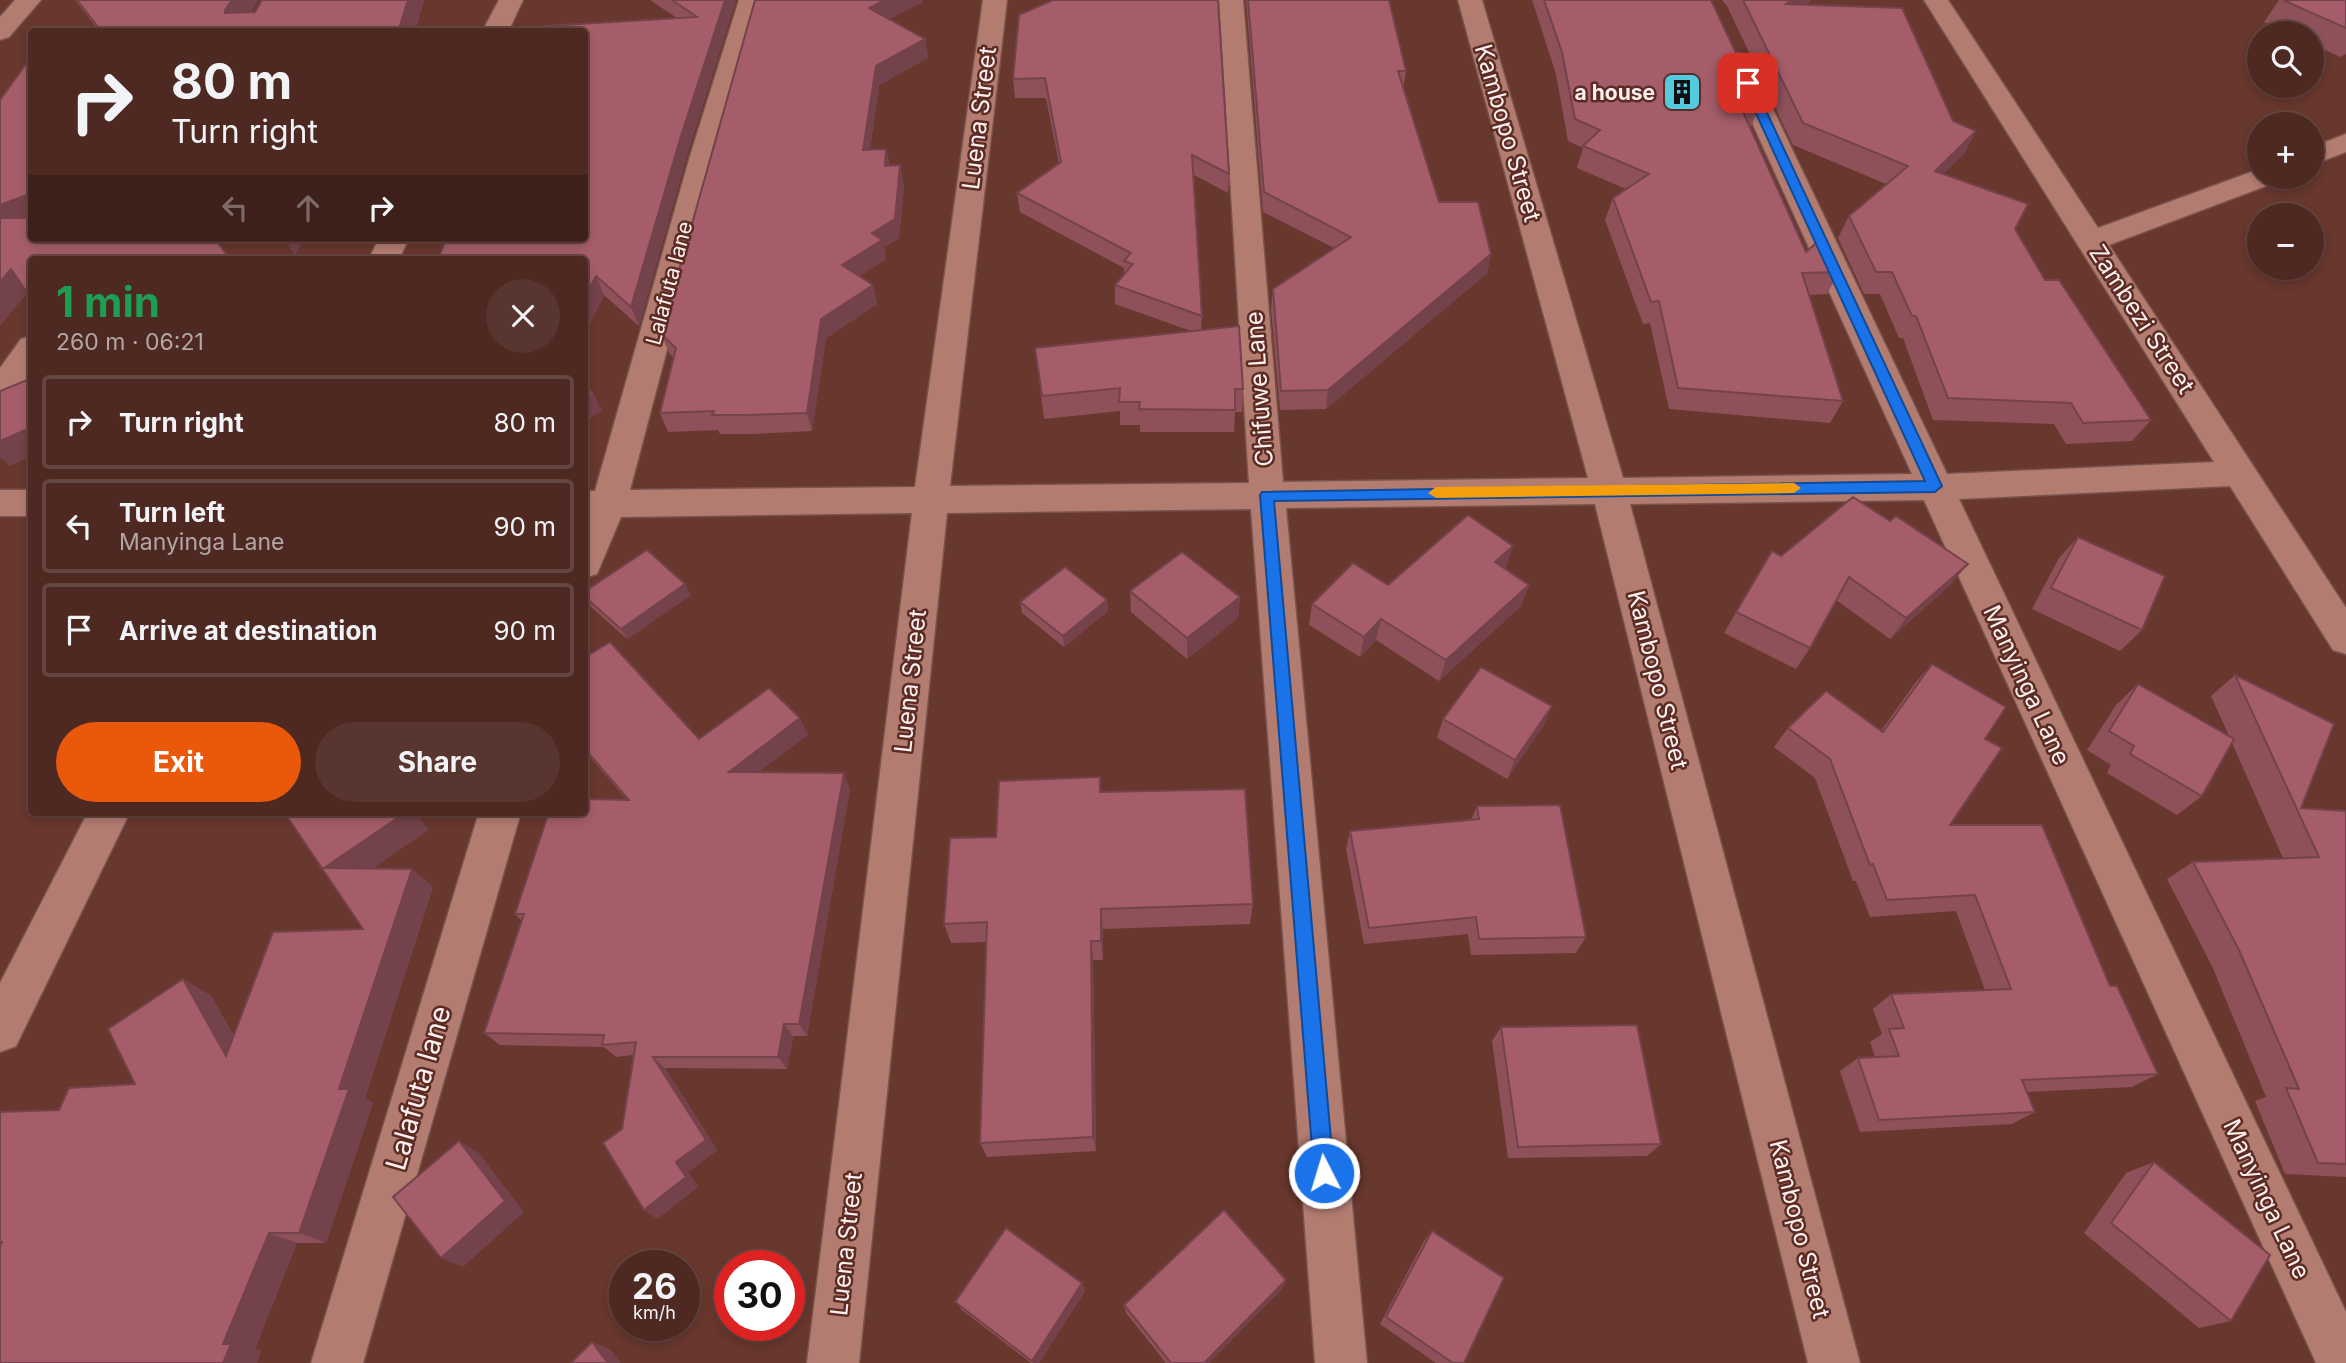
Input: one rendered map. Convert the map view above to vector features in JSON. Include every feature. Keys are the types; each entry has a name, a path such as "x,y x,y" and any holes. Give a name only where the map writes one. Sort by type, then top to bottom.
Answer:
{"street":[{"path":"0,32 29,0"},
{"path":"497,28 510,0"},
{"name":"Lalafuta lane","path":"588,546 597,504 751,0"},
{"name":"Luena Street","path":"833,1363 931,498 995,0"},
{"name":"Chifuwe Lane","path":"1231,0 1267,495 1340,1363"},
{"name":"Kambopo Street","path":"1470,0 1609,490 1834,1363"},
{"name":"Zambezi Street","path":"1937,0 2346,639"},
{"name":"Manyinga Lane","path":"1724,32 2343,1363"},
{"path":"2324,152 2346,142"},
{"path":"2092,241 2247,183"},
{"path":"0,392 28,353"},
{"path":"597,504 1935,486 2241,473"},
{"path":"0,503 28,503"},
{"path":"0,1030 107,816"},
{"name":"Lalafuta lane","path":"337,1363 499,816"}],"building":[{"path":"77,0 232,0 225,13 255,12 262,0 408,0 399,28 99,28"},
{"path":"672,0 725,0 681,136 631,307 596,276 588,291 588,256 439,256 445,242 588,242 588,28 545,26 697,17"},
{"path":"755,0 885,0 869,8 925,39 876,66 863,150 886,149 885,166 900,165 895,219 872,233 882,240 842,265 873,285 821,319 807,413 660,413 676,348 661,334"},
{"path":"1053,0 1218,0 1229,174 1192,155 1202,316 1115,285 1133,264 1124,261 1131,253 1017,193 1061,162 1045,78 1013,79 1019,15"},
{"path":"1248,0 1389,0 1406,71 1398,71 1439,202 1478,202 1491,254 1328,390 1281,391 1273,289 1351,237 1264,192"},
{"path":"1544,0 1711,0 1760,104 1735,94 1806,252 1822,238 1839,272 1802,273 1843,401 1678,388 1659,301 1651,302 1613,198 1649,174 1583,146 1600,130 1575,119 1562,52"},
{"path":"1743,0 1791,0 1786,4 1902,8 1953,121 1976,131 1935,171 2028,204 2015,229 2045,280 2059,280 2151,420 2083,423 2071,403 1948,398 1916,316 1912,316 1892,272 1876,272 1849,216 1908,166 1803,123"},
{"path":"2283,0 2346,0 2346,28"},
{"path":"28,62 28,194 0,205 0,100"},
{"path":"0,218 28,218 28,242 217,242 228,256 28,256 28,294 11,269 0,282"},
{"path":"1239,326 1243,389 1235,389 1235,410 1139,409 1140,402 1119,402 1120,388 1042,396 1035,348"},
{"path":"28,380 28,429 0,441 0,391"},
{"path":"1853,497 1890,521 1896,516 1968,564 1906,618 1849,577 1810,648 1736,612 1772,551 1781,556"},
{"path":"1468,515 1513,546 1495,562 1529,585 1446,660 1381,619 1364,637 1312,604 1353,563 1388,585"},
{"path":"2078,537 2165,576 2142,630 2051,588"},
{"path":"647,550 685,584 621,629 588,600 588,589"},
{"path":"1182,552 1240,597 1187,638 1130,591"},
{"path":"1065,567 1107,600 1063,636 1020,602"},
{"path":"610,642 699,739 769,688 800,718 729,772 844,773 799,1024 784,1024 778,1057 653,1057 706,1140 676,1162 686,1177 644,1210 603,1143 622,1129 636,1042 602,1045 604,1035 484,1033 524,914 515,914 548,816 588,816 588,799 629,800 588,753 588,656"},
{"path":"1932,664 2006,707 1985,739 2002,748 1950,825 2042,825 2110,986 2117,986 2158,1074 2022,1080 2035,1112 1879,1120 1858,1058 1899,1056 1889,1029 1904,1028 1891,994 2011,989 1975,895 1887,900 1873,864 1870,865 1830,759 1788,728 1826,691 1883,732"},
{"path":"1481,667 1552,706 1515,760 1443,719"},
{"path":"2235,675 2334,724 2301,808 2346,811 2346,1164 2318,1163 2286,1088 2299,1089 2239,950 2193,862 2319,857"},
{"path":"2138,684 2234,739 2202,796 2130,754 2134,746 2109,731"},
{"path":"1100,777 1100,792 1245,789 1253,904 1101,909 1101,941 1091,941 1093,1137 980,1143 987,922 944,924 950,838 996,837 999,781"},
{"path":"1560,805 1586,937 1479,939 1476,917 1369,928 1350,831 1479,819 1477,806"},
{"path":"287,816 400,816 324,868 412,869 339,1089 349,1089 299,1233 269,1233 223,1344 231,1344 223,1363 0,1363 0,1112 59,1110 69,1088 135,1084 108,1029 183,979 226,1056 273,932 363,929"},
{"path":"1637,1025 1661,1144 1518,1147 1501,1027"},
{"path":"459,1141 505,1201 441,1258 393,1197"},
{"path":"2154,1162 2270,1255 2231,1321 2111,1223"},
{"path":"1224,1210 1286,1280 1204,1363 1171,1363 1124,1305"},
{"path":"1006,1228 1082,1283 1032,1361 955,1302"},
{"path":"1432,1231 1504,1278 1464,1363 1453,1363 1386,1317"},
{"path":"592,1342 608,1363 571,1363"}],"slow traffic":[{"path":"1436,493 1794,488"}],"place":[{"name":"a house","path":"1682,92"}],"route":[{"path":"1324,1173 1267,495 1935,486 1748,83"}]}
